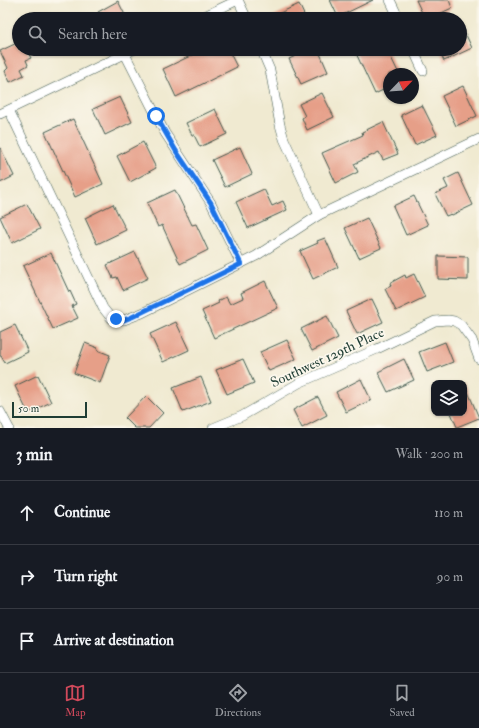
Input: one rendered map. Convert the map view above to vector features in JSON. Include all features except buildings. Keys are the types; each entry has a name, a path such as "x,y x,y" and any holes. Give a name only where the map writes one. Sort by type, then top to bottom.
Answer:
{"street":[{"path":"213,12 238,0 244,12"},
{"path":"390,0 396,12"},
{"path":"121,56 4,112 103,308 111,318 124,320 132,317 241,264 265,251 319,215 479,139"},
{"path":"126,56 165,133 211,203 241,264"},
{"path":"264,56 270,70 284,139 319,215"},
{"path":"416,56 423,71"},
{"name":"Southwest 129th Place","path":"213,428 242,416 299,383 377,349 428,324 442,320 454,321 461,325 469,335 479,359"},
{"path":"1,415 9,428"}],"route":[{"path":"116,319 124,320 142,313 241,264 211,203 176,151 156,116"}]}
